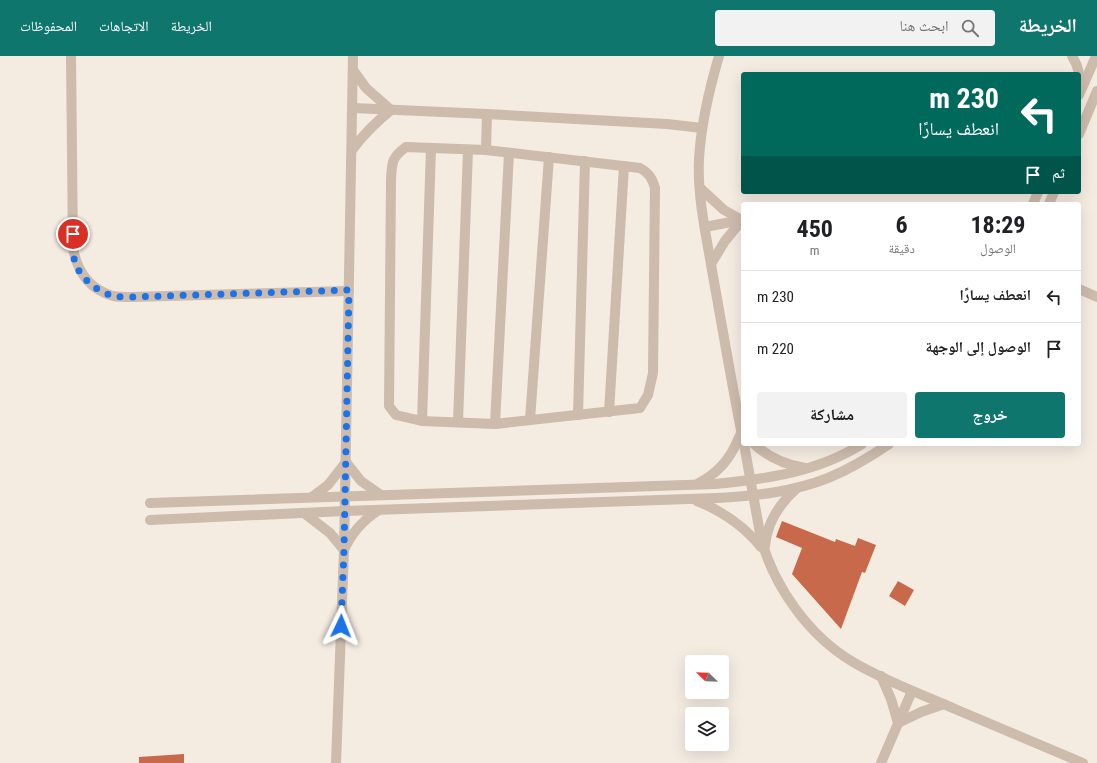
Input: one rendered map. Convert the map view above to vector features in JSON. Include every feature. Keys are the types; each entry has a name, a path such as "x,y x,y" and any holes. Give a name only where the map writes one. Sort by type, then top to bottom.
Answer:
{"lane":[{"path":"71,56 73,248 75,262 81,273 90,283 99,290 113,296 132,297 349,290"},
{"path":"336,763 345,511 353,56"},
{"path":"720,56 712,81 702,128 699,161 700,188 711,264 741,429"},
{"path":"1072,56 1078,66 1079,72"},
{"path":"1081,90 1096,56"},
{"path":"353,70 374,96 391,110"},
{"path":"1081,129 1097,91"},
{"path":"353,108 667,124 702,128"},
{"path":"352,150 373,126 391,110"},
{"path":"486,150 487,114"},
{"path":"406,147 468,150 486,150 585,161 640,168 648,172 652,178 655,188 653,373 648,395 640,408 495,424 422,420 396,415 389,406 392,165 396,155 406,147"},
{"path":"422,420 431,148"},
{"path":"458,422 468,150"},
{"path":"495,424 509,153"},
{"path":"530,420 549,157"},
{"path":"578,415 585,161"},
{"path":"609,412 624,166"},
{"path":"700,188 724,210 741,219"},
{"path":"705,227 741,220"},
{"path":"711,264 725,241 741,221"},
{"path":"1081,290 1097,297"},
{"path":"697,485 712,475 726,462 741,437"},
{"path":"744,446 764,550 779,583 811,628 833,648 853,662 881,676 912,691 1083,763"},
{"path":"757,446 776,459 807,468"},
{"path":"150,503 697,485 751,481 777,477 828,462 858,446"},
{"path":"150,520 345,511 753,496 797,488 828,478 865,460 887,446"},
{"path":"346,462 361,481 381,495"},
{"path":"312,497 331,481 346,462"},
{"path":"764,550 768,530 774,516 782,502 797,488"},
{"path":"693,499 738,523 764,550"},
{"path":"344,550 350,537 359,526 379,510"},
{"path":"304,513 330,533 344,550"},
{"path":"881,676 892,699 898,723"},
{"path":"881,763 912,691"},
{"path":"898,723 921,712 944,704"}],"building":[{"path":"782,521 835,542 836,539 855,546 858,538 876,545 865,573 862,572 841,629 792,574 802,548 776,537"},
{"path":"898,581 914,590 905,606 889,596"},
{"path":"184,754 184,763 139,763 139,757"}],"route":[{"path":"73,234 75,262 81,273 99,290 113,296 132,297 349,290 341,626"}]}
